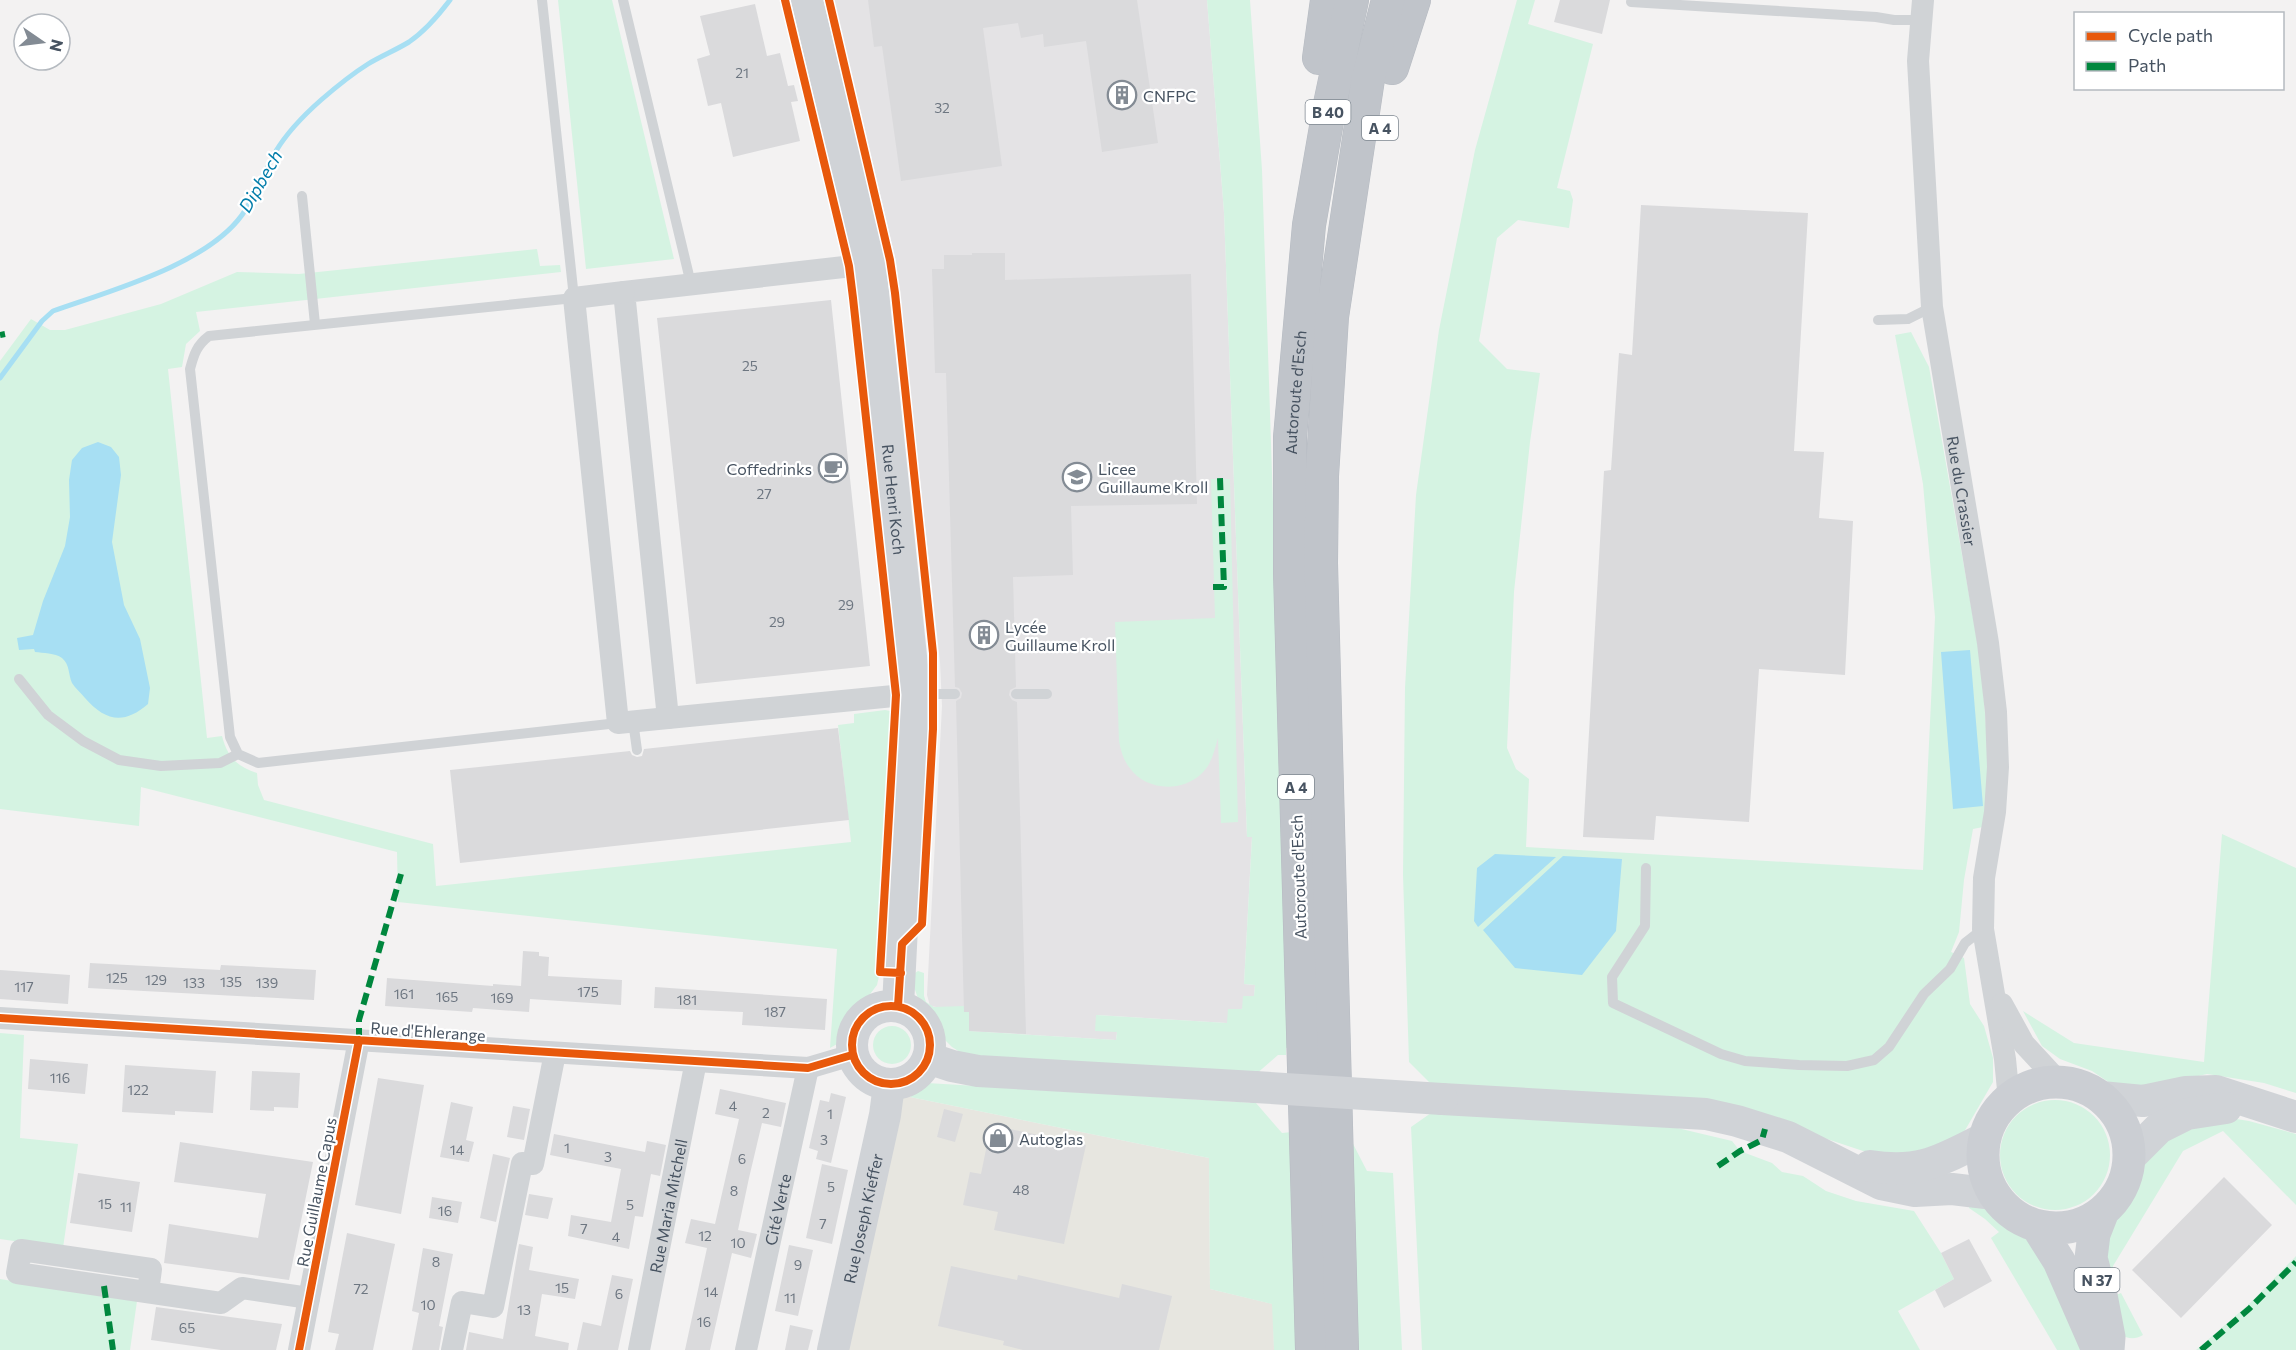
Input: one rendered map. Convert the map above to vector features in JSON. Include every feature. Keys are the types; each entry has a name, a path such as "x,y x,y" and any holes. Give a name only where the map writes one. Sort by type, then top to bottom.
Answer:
{"highway":[{"name":"A 4","path":"1309,225 1306,145 1327,0"},
{"name":"B 40","path":"1309,225 1330,104 1352,0"},
{"name":"B 40","path":"1341,254 1368,79 1388,0"},
{"name":"A 4","path":"1341,254 1373,160 1395,53 1414,0"},
{"name":"Autoroute d'Esch","path":"1309,225 1290,437 1289,516 1312,1350"},
{"name":"Autoroute d'Esch","path":"1341,254 1332,317 1327,393 1321,563 1342,1350"}],"main road":[{"name":"Rue Henri Koch","path":"807,0 870,264 914,694 898,1006"},
{"path":"885,1006 898,1006 910,1011 921,1020 928,1031 930,1044 928,1058 913,1078 889,1085 866,1076 857,1066 852,1054 853,1035 862,1018 872,1010 885,1006"},
{"path":"928,1058 978,1071 1706,1114 1788,1137 1881,1184 1915,1191 1952,1189 1995,1194"},
{"path":"2059,1082 2081,1086 2101,1097 2117,1114 2126,1135 2129,1158 2126,1178 2117,1196 2103,1211 2083,1223 2060,1228 2037,1226 2020,1219 2006,1208 1995,1194 1986,1176 1983,1158 1985,1138 1998,1111 2024,1090 2041,1084 2059,1082"},
{"name":"Rue Joseph Kieffer","path":"833,1350 885,1115 889,1085"},
{"path":"2101,1097 2143,1101 2186,1092 2216,1091 2296,1117"},
{"path":"2129,1158 2159,1128 2187,1114 2260,1105"},
{"path":"1832,1161 1889,1169 1911,1169 1933,1164 1985,1138"},
{"name":"N 37","path":"2103,1211 2094,1234 2091,1258 2109,1337 2108,1350"},
{"name":"N 37","path":"2037,1226 2058,1261 2098,1350"}],"street":[{"name":"Rue du Crassier","path":"1922,10 1918,73 1932,307 1988,643 1996,712 1998,767 1995,812 1984,878 1983,929 1992,979"},
{"path":"870,264 574,298 625,722 914,694"},
{"path":"624,292 668,718"},
{"path":"1992,979 2005,1013 2024,1044 2059,1082"},
{"path":"1992,979 2009,1100"},
{"name":"Rue d'Ehlerange","path":"0,1018 808,1068 852,1054"},
{"name":"Rue Guillaume Capus","path":"299,1350 359,1040"},
{"path":"452,1350 462,1302 493,1308 522,1163 533,1164 555,1053"},
{"name":"Rue Maria Mitchell","path":"639,1350 696,1061"},
{"name":"Cité Verte","path":"746,1350 808,1068"},
{"path":"148,1292 152,1269 21,1250 17,1273 220,1303 242,1288 309,1298"}],"lane":[{"path":"542,0 574,298 209,336 200,343 194,354 190,369 230,737 238,754 258,763 625,722 637,750"},
{"path":"623,0 691,284"},
{"path":"1631,2 1894,20 1922,10"},
{"path":"302,196 315,324"},
{"path":"1878,320 1908,319 1932,307"},
{"path":"19,679 48,715 84,741 119,760 172,766 219,763 238,754"},
{"path":"914,694 955,694"},
{"path":"1017,694 1047,694"},
{"path":"1646,868 1645,926 1612,977 1613,1003 1721,1054 1745,1061 1847,1066 1874,1060 1888,1047 1924,994 1950,969 1965,943 1983,929"}],"shaded area":[{"name":"Licee Guillaume Kroll","path":"834,0 1207,0 1224,212 1247,837 1252,837 1244,984 1255,985 1254,997 1227,1023 1097,1015 1117,1032 1116,1040 969,1031 968,1012 930,1006 927,995 942,706 940,662 896,261"},
{"path":"888,1096 910,1097 1209,1158 1210,1289 1273,1304 1274,1350 833,1350"}],"green space":[{"path":"558,0 612,0 674,259 586,269"},
{"path":"1207,0 1250,0 1262,170 1291,1049 1286,1048 1286,1055 1278,1055 1255,1075 1033,1063 963,1054 943,1038 931,1015 920,1004 914,987 915,973 918,971 924,973 926,1002 934,1007 964,1006 969,1012 969,1031 1116,1040 1117,1032 1095,1031 1096,1015 1227,1023 1228,1009 1242,1009 1243,996 1254,996 1255,985 1244,984 1252,837 1247,837 1224,212"},
{"path":"1517,0 1535,0 1528,24 1593,44 1557,188 1570,191 1573,200 1569,228 1518,220 1497,238 1479,341 1507,369 1540,373 1514,592 1507,748 1516,769 1529,779 1526,847 1923,870 1935,617 1923,484 1895,335 1911,332 1929,367 1981,663 1990,776 1983,827 1973,829 1964,880 1959,932 1951,952 1964,958 1970,1004 1984,1026 1993,1058 1993,1082 1964,1132 1931,1155 1869,1153 1815,1135 1432,1085 1409,1062 1403,875 1405,688 1416,495 1439,330 1475,150"},
{"path":"537,249 540,266 560,265 561,272 196,312 200,331 186,344 182,367 168,369 207,738 222,736 234,760 244,768 257,773 258,785 264,800 433,844 436,886 851,842 838,725 854,723 854,714 885,710 895,712 880,972 877,985 847,1024 837,1044 830,1048 837,949 398,902 397,852 141,787 139,826 0,809 0,361 31,319 50,330 65,330 161,304 237,272 299,274"},
{"path":"1211,479 1230,479 1238,822 1221,823 1218,738 1207,767 1192,781 1183,785 1153,784 1136,775 1125,761 1119,741 1115,622 1215,618"},
{"path":"2222,834 2296,868 2296,1093 2264,1083 2207,1074 2156,1086 2116,1087 2092,1071 2060,1059 2042,1046 2023,1011 2074,1043 2204,1062"},
{"path":"892,1026 899,1027 905,1032 910,1038 910,1052 905,1058 899,1063 892,1064 885,1063 879,1058 874,1052 873,1045 874,1038 879,1032 885,1027"},
{"path":"0,1033 24,1035 20,1138 78,1144 63,1248 0,1239"},
{"path":"927,1083 1256,1103 1282,1133 1292,1132 1299,1350 1274,1350 1272,1304 1210,1289 1209,1158 910,1097"},
{"path":"2055,1100 2076,1104 2094,1116 2106,1134 2110,1155 2106,1176 2094,1194 2076,1206 2055,1210 2034,1206 2016,1194 2004,1176 2000,1155 2004,1134 2016,1116 2034,1104"},
{"path":"1431,1113 1673,1127 1732,1141 1740,1151 1772,1163 1782,1172 1803,1176 1826,1191 1856,1201 1914,1211 1941,1253 1954,1279 1898,1311 1920,1350 1422,1350 1411,1127"},
{"path":"2224,1117 2249,1121 2296,1134 2296,1205 2223,1131 2183,1151 2113,1266 2113,1280 2099,1240 2109,1220 2121,1209 2131,1193 2140,1163 2156,1141"},
{"path":"1351,1140 1367,1171 1393,1173 1402,1350 1357,1350"},
{"path":"1969,1199 1989,1209 2002,1223 2027,1237 2040,1249 2085,1350 2057,1350 1991,1238 1999,1232 1969,1208"},
{"path":"2296,1256 2296,1350 2196,1350 2248,1305"},
{"path":"0,1279 137,1301 130,1350 0,1350"},
{"path":"2121,1293 2143,1335 2140,1337 2131,1338 2119,1334 2113,1296"}],"water":[{"path":"98,442 111,447 119,457 121,475 112,542 124,605 140,639 150,688 148,704 131,715 115,718 100,712 76,689 62,658 35,652 34,649 19,650 17,638 33,635 43,601 65,546 70,517 69,480 72,460 82,448"},
{"path":"1970,650 1983,806 1953,809 1941,652"},
{"path":"1495,854 1556,857 1478,927 1474,921 1477,868"},
{"path":"1563,856 1622,859 1616,931 1582,975 1515,968 1483,930"}],"building":[{"path":"868,0 1137,0 1158,143 1102,152 1086,41 1044,47 1043,34 1021,38 1018,23 983,28 1002,166 901,181 882,46 874,47"},
{"path":"1560,0 1610,0 1602,34 1554,22"},
{"path":"755,4 767,56 780,53 788,86 794,85 798,101 791,102 800,141 733,157 721,103 708,106 697,59 710,55 700,16"},
{"path":"1641,205 1808,213 1794,451 1824,452 1819,518 1853,521 1845,675 1759,669 1749,822 1656,816 1654,840 1583,837 1604,471 1611,470 1619,353 1632,355"},
{"name":"Lycée Guillaume Kroll","path":"972,253 1005,253 1005,280 1191,274 1197,504 1071,506 1073,575 1013,577 1016,687 1010,690 1009,695 1017,702 1026,1034 969,1031 969,1012 964,1012 956,701 961,698 962,693 959,688 955,687 946,373 935,373 932,269 944,269 944,255 972,255"},
{"path":"831,300 870,666 696,684 657,318"},
{"path":"838,728 849,820 460,863 450,770 630,751 637,757 642,756 644,749"},
{"path":"523,951 539,952 539,956 549,957 548,976 622,980 621,1005 530,999 529,1012 473,1008 472,1012 385,1006 387,978 521,986"},
{"path":"90,963 220,970 221,965 316,970 314,1000 88,988"},
{"path":"0,970 70,975 68,1004 0,999"},
{"path":"655,987 827,999 825,1030 742,1025 743,1012 654,1008"},
{"path":"30,1059 88,1064 85,1094 28,1089"},
{"path":"125,1065 216,1071 213,1113 175,1111 175,1115 122,1112"},
{"path":"252,1071 300,1073 298,1108 274,1107 274,1111 250,1110"},
{"path":"378,1078 424,1085 401,1214 355,1205"},
{"path":"720,1089 786,1103 781,1127 762,1123 749,1178 738,1230 757,1234 751,1258 732,1253 710,1350 685,1350 707,1248 685,1243 691,1219 715,1224 739,1119 715,1114"},
{"path":"831,1093 846,1097 831,1163 816,1159 818,1151 809,1148 820,1100 829,1102"},
{"path":"451,1102 473,1107 466,1140 474,1142 469,1162 440,1157"},
{"path":"513,1106 530,1109 524,1140 507,1137"},
{"path":"944,1109 963,1114 955,1142 937,1137"},
{"path":"991,1125 1086,1145 1064,1244 994,1230 998,1212 963,1205 970,1172 981,1174"},
{"path":"554,1134 645,1152 647,1141 666,1145 660,1176 651,1174 643,1217 635,1216 629,1249 568,1236 571,1215 611,1222 621,1169 550,1155"},
{"path":"180,1142 313,1162 289,1280 164,1263 169,1224 258,1238 266,1194 174,1182"},
{"path":"493,1154 510,1158 496,1222 480,1218"},
{"path":"822,1164 848,1170 832,1244 806,1238"},
{"path":"78,1173 140,1182 132,1232 70,1223"},
{"path":"2224,1177 2272,1225 2181,1318 2132,1270"},
{"path":"529,1194 553,1198 548,1219 525,1215"},
{"path":"432,1197 462,1202 458,1223 429,1218"},
{"path":"347,1233 395,1244 373,1350 335,1350 339,1334 328,1332"},
{"path":"1969,1239 1992,1281 1944,1308 1935,1290 1954,1279 1941,1253"},
{"path":"519,1244 533,1247 529,1270 579,1279 575,1299 542,1294 535,1336 569,1343 568,1350 466,1350 469,1332 503,1339"},
{"path":"789,1245 813,1250 798,1316 775,1311"},
{"path":"423,1248 453,1254 439,1326 443,1327 439,1350 412,1350 419,1313 412,1311"},
{"path":"951,1266 1017,1280 1018,1275 1119,1298 1122,1284 1172,1296 1159,1350 1023,1350 1003,1345 1004,1341 938,1326"},
{"path":"612,1275 633,1279 618,1350 577,1350 583,1322 601,1326"},
{"path":"156,1307 282,1324 276,1350 221,1350 151,1340"},
{"path":"790,1325 813,1330 808,1350 785,1350"}],"waterway":[{"name":"Dipbech","path":"0,378 42,321 53,311 155,274 181,262 226,233 252,200 276,151 302,117 356,72 415,38 450,0"}],"marked path":[{"path":"0,335 5,334"},
{"path":"1213,587 1224,587 1220,478"},
{"path":"359,1040 359,1020 401,874"},
{"path":"1718,1166 1762,1140 1765,1129"},
{"path":"2201,1350 2250,1308 2296,1262"},
{"path":"104,1286 113,1350"}],"cycle path":[{"path":"785,0 849,266 853,298 896,695 880,972 901,973"},
{"path":"829,0 890,260 933,653 933,729 922,924 902,944 898,1006"},
{"path":"891,1006 906,1009 919,1017 927,1030 930,1045 927,1060 919,1073 906,1081 891,1084 876,1081 863,1073 855,1060 852,1045 855,1030 863,1017 876,1009 891,1006"},
{"path":"0,1018 808,1068 852,1055"},
{"path":"299,1350 359,1040"}],"place":[{"name":"CNFPC","path":"1122,95"},
{"name":"Coffedrinks","path":"833,468"},
{"name":"Licee Guillaume Kroll","path":"1077,477"},
{"name":"Lycée Guillaume Kroll","path":"984,635"},
{"name":"Autoglas","path":"998,1138"}]}
